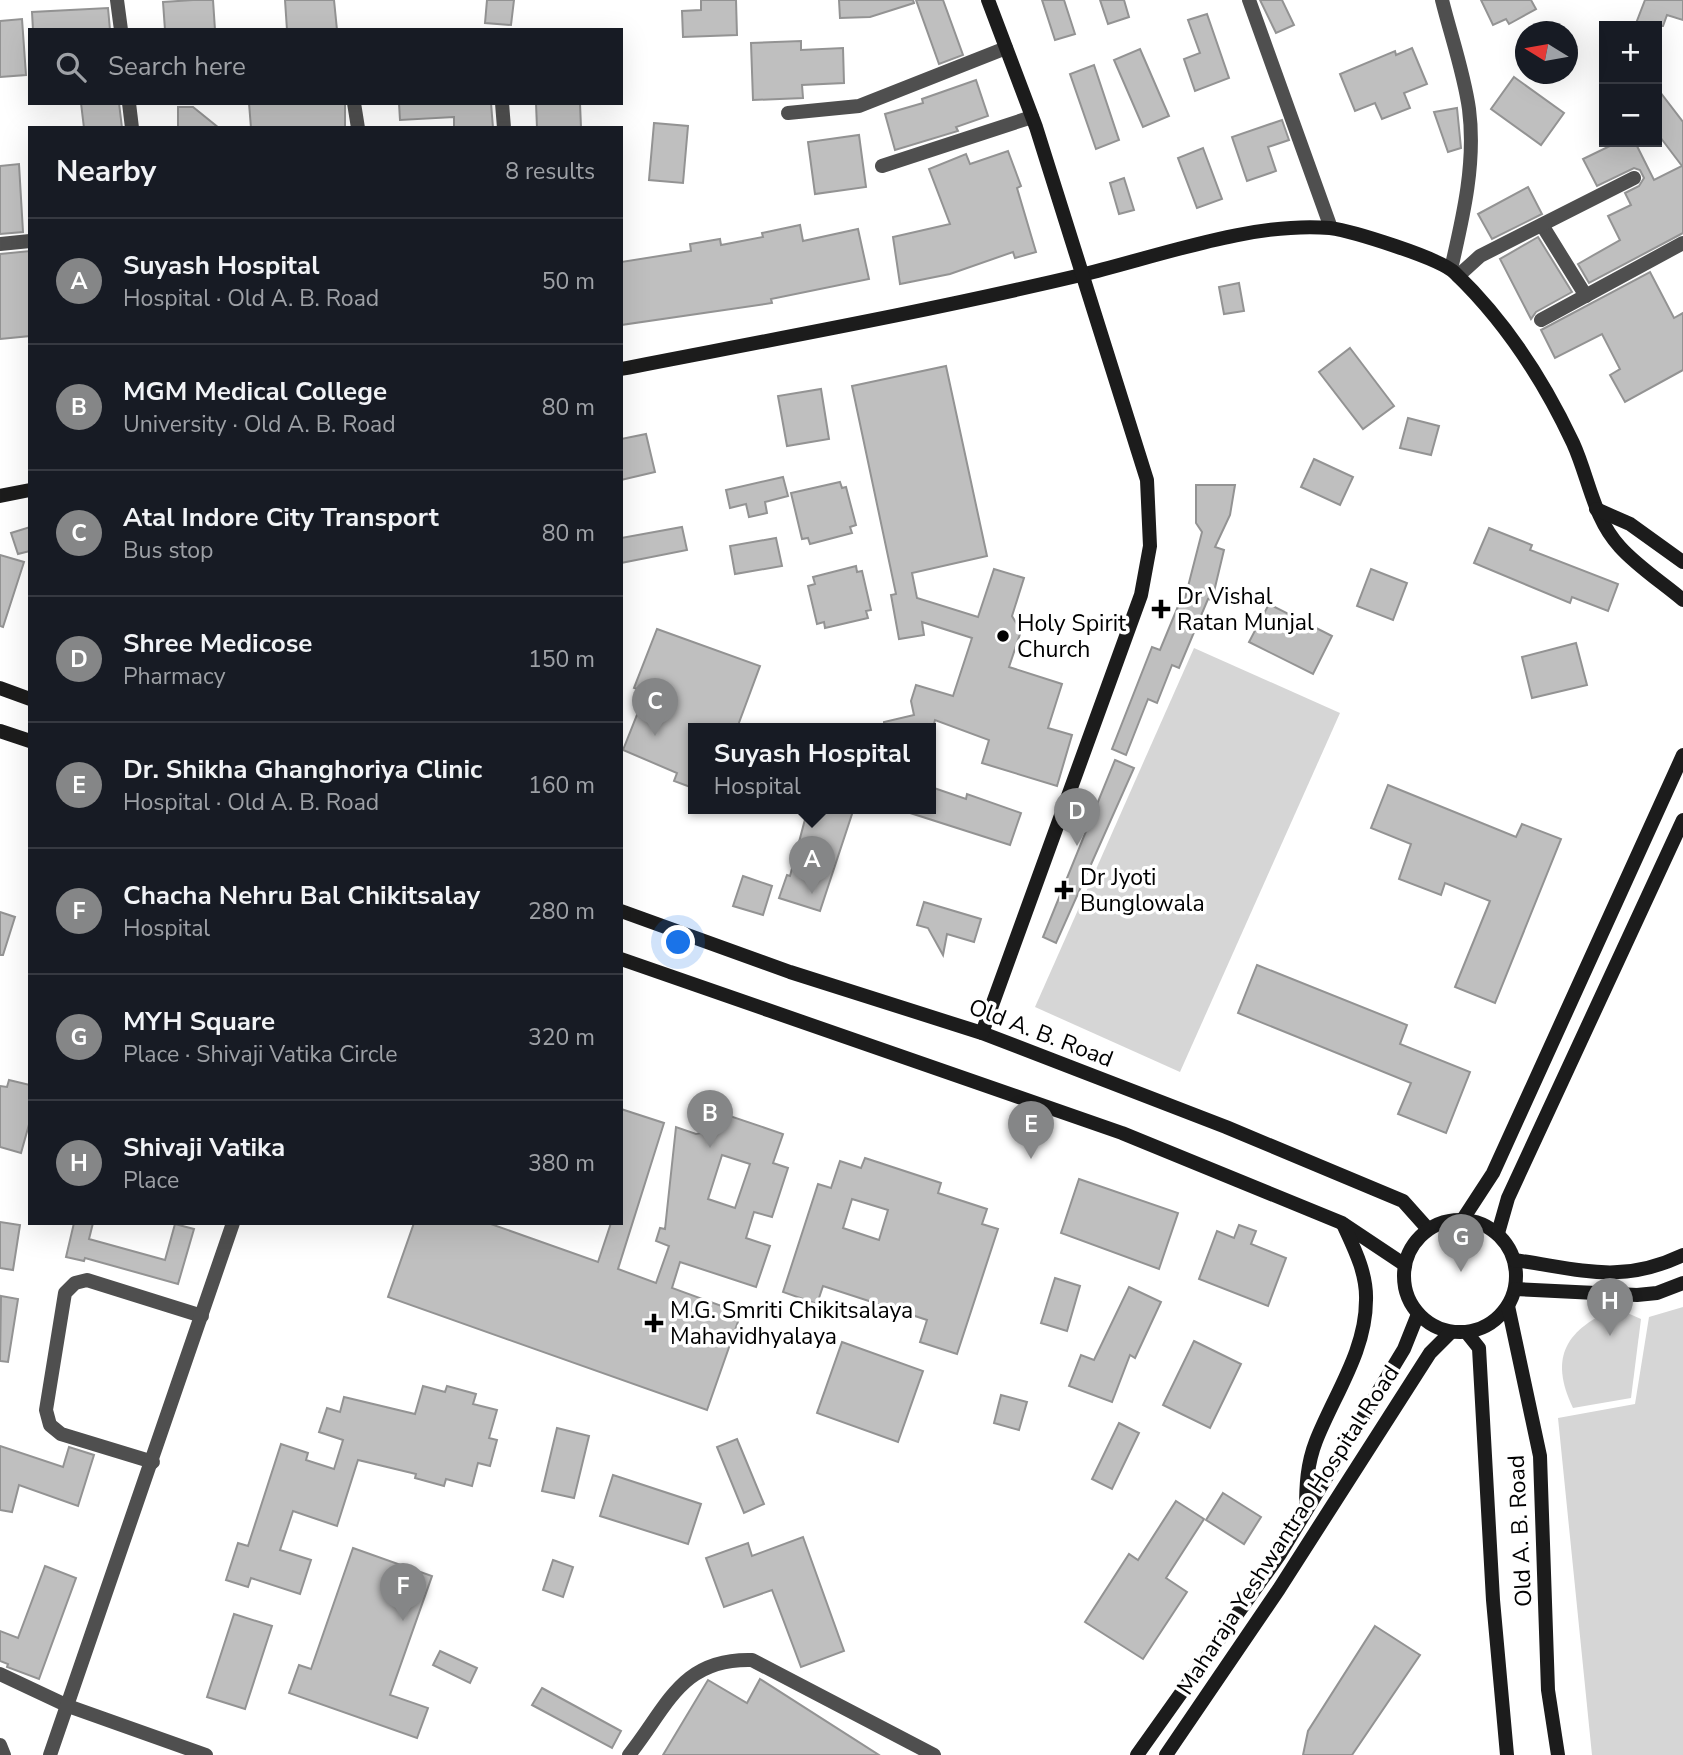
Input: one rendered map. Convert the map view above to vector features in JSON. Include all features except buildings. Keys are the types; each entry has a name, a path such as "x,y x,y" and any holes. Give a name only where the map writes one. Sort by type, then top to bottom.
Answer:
{"main road":[{"path":"982,1033 1141,595 1150,546 1147,480 1032,117 988,0"},
{"path":"623,369 1082,275 1167,252 1272,230 1331,228 1388,244 1455,272 1513,335 1574,445 1596,509 1619,546 1683,600"},
{"path":"0,496 28,490"},
{"path":"1596,509 1630,524 1683,562"},
{"path":"0,688 28,698"},
{"path":"0,731 28,740"},
{"path":"1463,1219 1493,1173 1683,755"},
{"path":"1498,1233 1508,1198 1677,848 1683,820"},
{"name":"Old A. B. Road","path":"623,912 790,972 982,1033 1152,1101 1226,1127 1403,1201 1428,1229"},
{"path":"623,960 1122,1133 1342,1223 1405,1265"},
{"path":"1463,1219 1482,1223 1498,1233 1514,1261 1515,1289 1508,1306 1490,1324 1467,1333 1451,1332 1433,1326 1418,1314 1406,1291 1405,1265 1413,1245 1428,1229 1445,1221 1463,1219"},
{"path":"1306,1511 1307,1477 1315,1443 1360,1343 1367,1301 1360,1262 1342,1223"},
{"path":"1514,1261 1583,1272 1615,1273 1657,1267 1683,1255"},
{"path":"1515,1289 1637,1295 1657,1293 1683,1283"},
{"name":"Old A. B. Road","path":"1508,1306 1541,1456 1548,1690 1558,1755"},
{"name":"Maharaja Yeshwantrao Hospital Road","path":"1137,1755 1280,1554 1404,1349 1418,1314"},
{"name":"Maharaja Yeshwantrao Hospital Road","path":"1166,1755 1279,1589 1430,1353 1451,1332"},
{"name":"Old A. B. Road","path":"1467,1333 1479,1348 1493,1600 1507,1755"}],"street":[{"path":"117,0 121,28"},
{"path":"1249,0 1331,228"},
{"path":"1442,0 1469,108 1471,150 1455,272"},
{"path":"788,113 859,106 1006,48"},
{"path":"130,105 132,126"},
{"path":"354,105 358,126"},
{"path":"502,105 505,126"},
{"path":"882,166 1032,117"},
{"path":"1455,272 1480,256 1634,178"},
{"path":"1542,225 1586,296"},
{"path":"0,244 28,241"},
{"path":"1541,320 1683,243"},
{"path":"50,1755 232,1225"},
{"path":"153,1462 61,1434 50,1425 46,1410 65,1293 75,1283 87,1280 202,1316"},
{"path":"629,1755 679,1688 694,1674 712,1663 752,1660 934,1755"},
{"path":"0,1674 68,1706 206,1755"},
{"path":"0,1745 4,1755"}],"shaded area":[{"path":"1194,648 1340,713 1180,1072 1035,1007"},
{"path":"1683,1307 1683,1755 1592,1755 1558,1418 1635,1404 1649,1317"},
{"path":"1616,1308 1641,1319 1631,1398 1573,1408 1562,1373 1567,1346 1585,1325"}],"place":[{"name":"Dr Vishal Ratan Munjal","path":"1161,609"},
{"name":"Holy Spirit Church","path":"1003,636"},
{"name":"Atal Indore City Transport","path":"655,736"},
{"name":"Shree Medicose","path":"1077,846"},
{"name":"Dr Jyoti Bunglowala","path":"1064,890"},
{"name":"Suyash Hospital","path":"812,894"},
{"name":"MGM Medical College","path":"710,1148"},
{"name":"Dr. Shikha Ghanghoriya Clinic","path":"1031,1159"},
{"name":"MYH Square","path":"1461,1272"},
{"name":"M.G. Smriti Chikitsalaya Mahavidhyalaya","path":"654,1323"},
{"name":"Shivaji Vatika","path":"1610,1336"},
{"name":"Chacha Nehru Bal Chikitsalay","path":"403,1621"}]}
